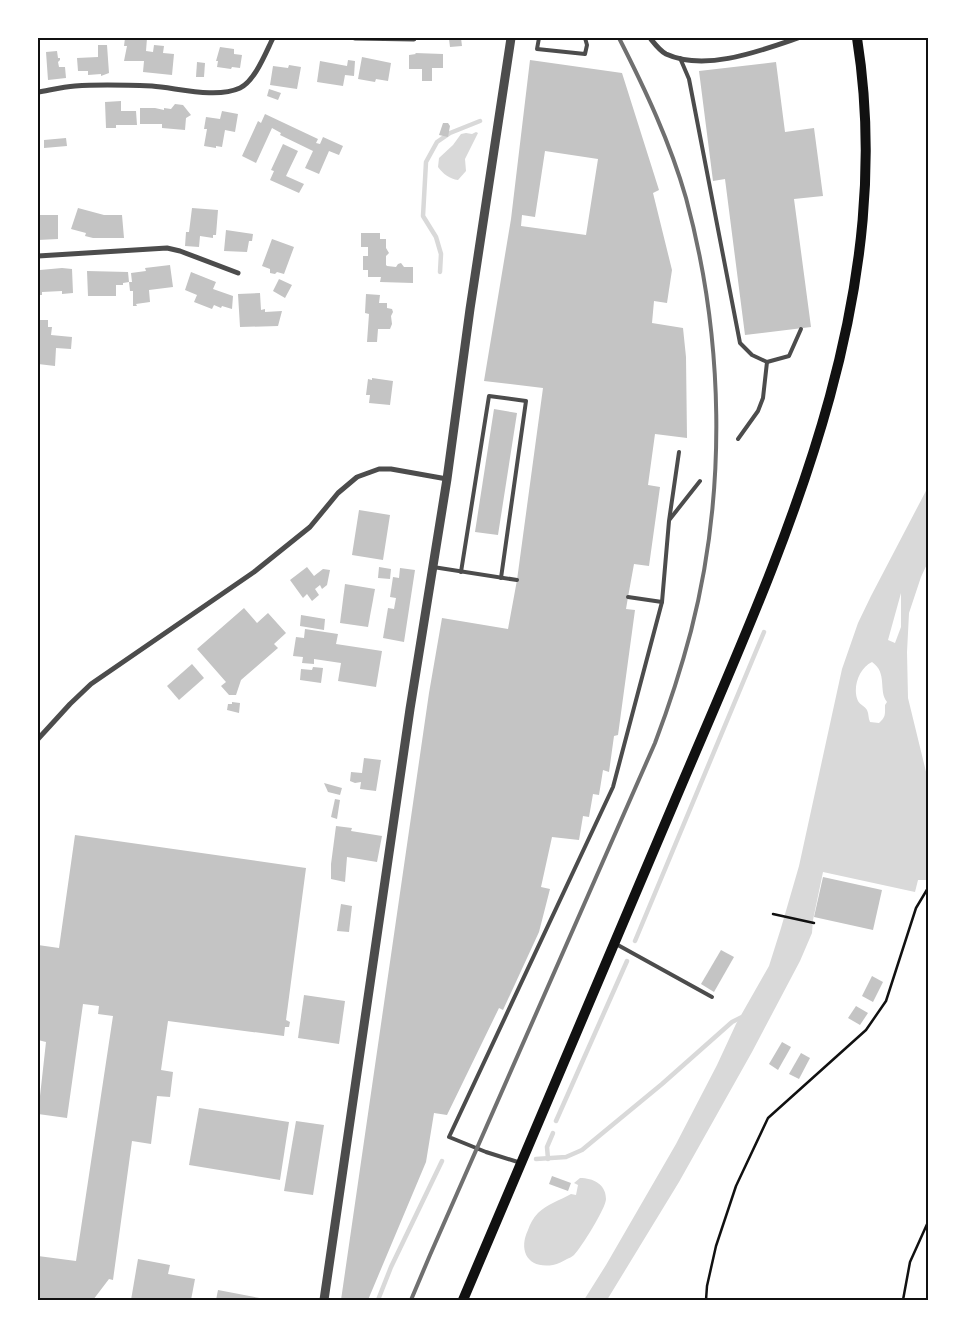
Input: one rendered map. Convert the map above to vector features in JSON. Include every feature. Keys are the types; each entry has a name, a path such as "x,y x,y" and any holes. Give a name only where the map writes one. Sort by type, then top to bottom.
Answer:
{"main road":[{"path":"463,1300 756,608 806,476 823,422 850,314 864,220 866,121 864,78 858,38"}],"street":[{"path":"38,92 75,86 152,86 208,92 227,92 239,89 253,76 273,38"},
{"path":"355,38 414,38"},
{"path":"324,1300 511,38"},
{"path":"650,38 664,53 703,62 757,52 798,38"},
{"path":"38,256 167,248 238,273"},
{"path":"38,739 91,684 254,572 310,527 338,494 357,477 380,469 391,469 447,479"}],"lane":[{"path":"539,38 537,49 585,54 587,45 585,38"},
{"path":"680,58 689,79 740,343 752,355 767,362 789,356 801,329"},
{"path":"738,439 758,411 763,398 767,362"},
{"path":"461,572 489,396 526,401 501,578"},
{"path":"521,1163 486,1152 449,1137 613,787 662,602 669,520 679,452"},
{"path":"669,520 700,481"},
{"path":"433,567 517,580"},
{"path":"628,596 662,602"},
{"path":"614,943 712,997"}],"path":[{"path":"706,1300 707,1286 716,1246 736,1186 768,1118 866,1030 886,1001 916,908 928,888"},
{"path":"773,914 814,923"},
{"path":"903,1300 910,1262 928,1222"}],"shaded area":[{"path":"478,133 465,159 466,171 458,180 452,179 438,167 439,158 453,145 461,134"},
{"path":"928,487 928,562 909,613 907,652 908,698 928,780 928,880 918,880 915,892 823,872 812,933 800,961 752,1052 679,1182 607,1300 584,1300 676,1144 736,1024 769,966 799,866 842,669 858,623","holes":["901,593 901,627 895,643 888,640","872,662 880,671 884,698 887,702 884,717 879,723 870,722 867,710 856,696 856,685 860,674"]},
{"path":"580,1178 590,1179 604,1189 605,1204 593,1228 571,1257 553,1265 544,1266 531,1261 527,1257 524,1245 532,1221 541,1210 549,1205 571,1194 576,1195 578,1185 574,1183"}],"building":[{"path":"125,38 147,38 146,51 153,52 154,45 164,46 163,53 174,54 172,75 143,72 144,61 124,61 127,46 124,46"},
{"path":"461,38 462,46 450,47 449,39"},
{"path":"98,45 107,45 109,73 101,76 101,74 88,75 88,71 78,71 77,58 98,57"},
{"path":"220,47 234,49 234,54 242,55 240,68 217,67 218,61 216,61"},
{"path":"57,51 58,58 60,58 58,62 59,67 65,67 66,78 48,80 46,52"},
{"path":"415,53 443,54 443,68 432,68 432,81 422,81 422,69 409,69 409,55"},
{"path":"362,57 391,63 388,81 376,79 375,82 358,79"},
{"path":"348,60 355,61 354,76 345,75 343,86 317,82 320,61 347,66"},
{"path":"530,60 622,73 659,190 653,193 672,270 667,303 654,301 652,323 683,328 686,357 687,438 655,434 648,485 660,487 649,566 634,564 628,597 626,609 635,610 618,735 614,736 609,772 603,770 599,795 593,794 589,817 583,816 579,840 552,837 541,887 550,889 539,932 503,1010 499,1008 447,1115 434,1113 426,1162 368,1300 341,1300 429,693 442,618 508,629 517,580 543,388 484,381 511,219","holes":["545,151 598,159 586,235 521,226 522,215 535,217"]},
{"path":"197,62 205,63 204,77 196,77"},
{"path":"776,62 785,132 814,128 823,196 794,199 811,327 745,335 725,179 713,181 699,71"},
{"path":"289,65 301,67 297,89 270,85 273,66 288,68"},
{"path":"269,89 281,93 278,100 267,96"},
{"path":"121,101 121,111 136,111 137,125 116,125 116,128 106,128 105,102"},
{"path":"175,104 183,105 191,115 186,118 185,130 162,128 162,124 140,124 140,108 164,110 164,108 171,109"},
{"path":"222,111 238,114 235,132 225,130 222,147 204,146 207,129 204,129 206,117 220,119"},
{"path":"265,114 318,139 316,143 320,144 323,137 343,146 339,155 329,151 319,174 305,168 313,151 280,135 281,133 272,128 256,163 242,156 258,121 261,123"},
{"path":"443,123 448,123 450,126 448,137 439,135"},
{"path":"66,138 67,146 44,148 44,140"},
{"path":"283,144 298,151 286,176 304,184 299,193 270,180 274,171 271,170"},
{"path":"78,208 104,215 122,215 124,238 93,238 85,236 86,233 71,229"},
{"path":"192,208 218,210 216,235 213,235 213,238 200,236 199,247 185,246 186,232 189,232"},
{"path":"40,215 58,215 58,239 38,240 38,218 40,218"},
{"path":"226,230 253,234 252,241 249,241 247,252 224,251"},
{"path":"361,233 380,233 380,239 386,239 386,248 389,253 386,256 386,265 396,267 401,263 404,267 413,267 413,283 380,282 381,277 368,277 368,270 363,270 363,256 368,256 368,247 361,247"},
{"path":"272,239 294,247 284,274 270,273 270,269 262,266"},
{"path":"170,265 173,287 149,290 150,302 133,306 133,291 130,291 129,282 132,282 131,273 146,271 145,268"},
{"path":"62,268 72,269 73,293 62,294 62,291 42,292 42,295 38,295 38,271"},
{"path":"87,271 128,272 129,282 123,283 123,285 116,285 116,296 88,296"},
{"path":"191,272 216,282 213,289 233,296 232,309 214,305 212,309 194,302 197,295 185,290"},
{"path":"279,279 292,285 285,298 273,291"},
{"path":"260,293 261,310 265,309 265,312 282,311 278,326 240,327 238,294"},
{"path":"366,294 380,295 379,303 387,303 387,308 392,309 393,312 390,329 378,329 377,342 367,342 369,314 365,313"},
{"path":"38,320 48,320 48,327 52,327 51,335 72,337 71,349 56,348 55,366 38,364"},
{"path":"372,378 393,381 390,405 369,403 370,395 366,395 368,379 372,380"},
{"path":"494,409 517,413 498,535 475,532"},
{"path":"359,510 390,515 383,560 352,555"},
{"path":"307,567 314,576 323,569 330,570 327,585 322,589 320,585 315,589 319,595 312,601 307,594 303,598 290,580"},
{"path":"379,567 391,569 390,579 378,578"},
{"path":"400,568 415,570 404,642 383,638 388,608 394,609 396,598 390,597 393,577 399,578"},
{"path":"345,584 375,589 368,627 340,623"},
{"path":"244,608 257,623 268,613 286,633 274,644 278,648 241,680 236,695 229,695 221,686 226,682 197,649"},
{"path":"301,615 325,619 324,630 300,626"},
{"path":"305,629 338,634 336,644 382,651 376,687 338,681 341,663 314,659 314,664 302,663 303,657 293,656 296,637 304,638"},
{"path":"192,664 204,678 179,700 167,686"},
{"path":"313,667 323,668 321,683 300,680 301,669 312,670"},
{"path":"232,702 240,703 239,713 227,710 228,704 232,704"},
{"path":"364,758 381,760 376,791 360,789 361,782 355,783 350,781 351,772 362,773"},
{"path":"324,783 342,788 340,795 328,792"},
{"path":"335,799 340,800 337,819 331,817"},
{"path":"336,826 352,828 351,831 382,836 377,862 347,857 345,882 331,879"},
{"path":"75,835 306,868 286,1020 290,1022 289,1027 285,1027 284,1036 168,1021 161,1070 173,1072 170,1097 157,1096 151,1144 132,1141 113,1280 109,1279 93,1300 38,1300 38,1256 76,1261 113,1016 98,1014 99,1006 83,1004 67,1118 38,1114 46,1042 38,1040 38,945 59,948"},
{"path":"823,877 882,890 873,930 814,917"},
{"path":"341,904 352,906 349,932 337,931"},
{"path":"721,950 734,957 714,992 701,984"},
{"path":"872,976 883,982 873,1002 862,996"},
{"path":"304,995 345,1001 339,1044 298,1038"},
{"path":"856,1006 868,1013 860,1025 848,1018"},
{"path":"782,1042 791,1047 778,1070 769,1064"},
{"path":"801,1053 810,1058 799,1079 789,1074"},
{"path":"199,1108 289,1122 280,1180 189,1165"},
{"path":"296,1121 324,1125 313,1195 284,1191"},
{"path":"552,1176 571,1183 568,1191 549,1184"},
{"path":"138,1259 170,1265 168,1274 195,1279 191,1300 131,1300"},
{"path":"218,1290 265,1299 265,1300 216,1300"}],"waterway":[{"path":"440,272 441,254 436,237 423,216 426,162 437,142 450,133 480,121"},
{"path":"635,941 764,632"},
{"path":"556,1121 627,961"},
{"path":"536,1159 566,1157 582,1150 662,1084 732,1022 742,1017"},
{"path":"548,1159 547,1147 553,1133"},
{"path":"378,1300 391,1267 442,1161"}],"railway":[{"path":"411,1300 655,743 683,659 703,578 711,524 715,469 716,414 714,360 708,305 699,251 680,177 656,116 619,38"}]}
